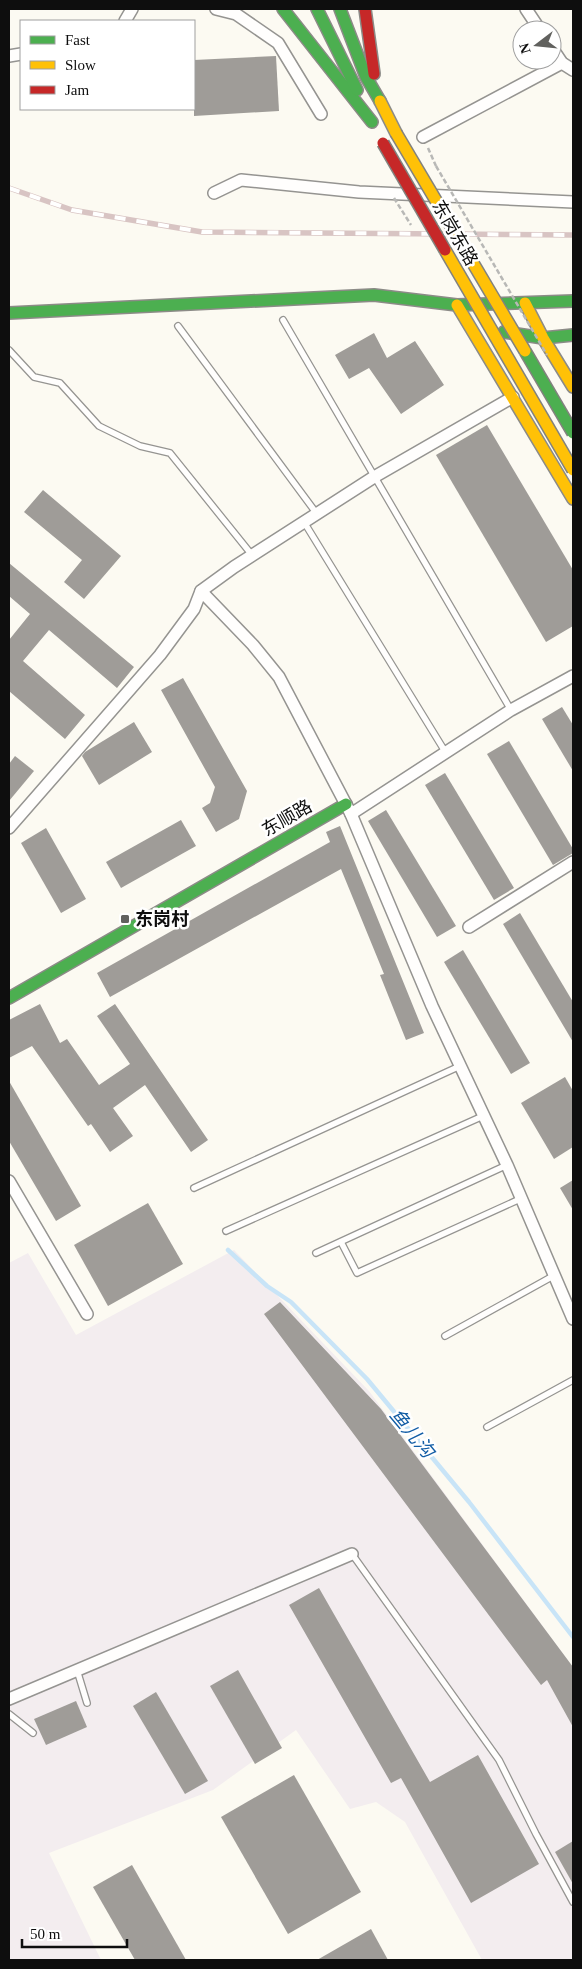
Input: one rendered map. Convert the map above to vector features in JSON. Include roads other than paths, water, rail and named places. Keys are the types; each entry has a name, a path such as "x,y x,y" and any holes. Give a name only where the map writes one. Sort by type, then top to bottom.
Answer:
{"main road":[{"path":"306,9 347,68"},
{"name":"东岗东路","path":"317,9 383,143 573,470"},
{"name":"东岗东路","path":"340,9 366,77 396,133 573,433"},
{"path":"365,9 371,62 380,101"},
{"path":"285,10 372,122"},
{"path":"9,313 374,295 457,305 573,301"},
{"path":"525,303 543,338 573,387"},
{"path":"457,305 573,499"},
{"path":"472,328 543,338 573,335"},
{"name":"东顺路","path":"9,998 348,809"}],"street":[{"path":"126,20 132,9"},
{"path":"216,9 236,14 278,43 321,114"},
{"path":"526,9 533,20"},
{"path":"562,63 573,70"},
{"path":"423,137 549,70"},
{"path":"214,193 241,180 359,192 573,202"},
{"path":"9,828 160,655 194,609 201,591 252,555 374,477 513,398"},
{"path":"201,591 253,645 279,677 348,809 432,1006 507,1165 573,1319"},
{"name":"东顺路","path":"348,809 446,753 511,710 573,676"},
{"path":"469,927 573,862"},
{"path":"9,1181 87,1314"},
{"path":"9,1699 352,1554"}],"lane":[{"path":"283,320 511,710"},
{"path":"178,326 317,514"},
{"path":"9,350 34,377 60,383 99,426 140,446 170,453 252,555"},
{"path":"304,522 446,753"},
{"path":"194,1188 460,1066"},
{"path":"226,1230 483,1116"},
{"path":"316,1253 507,1165"},
{"path":"341,1242 357,1273 520,1199"},
{"path":"445,1336 555,1275"},
{"path":"487,1427 573,1380"},
{"path":"352,1554 499,1760 573,1902"},
{"path":"77,1670 87,1703"},
{"path":"9,1714 33,1733"}],"waterway":[{"name":"鱼儿沟","path":"228,1250 267,1286 291,1302 367,1379 469,1502 573,1637"}],"railway":[{"path":"9,188 72,210 202,232 573,235"}],"place":[{"name":"东岗村","path":"125,919"}]}
